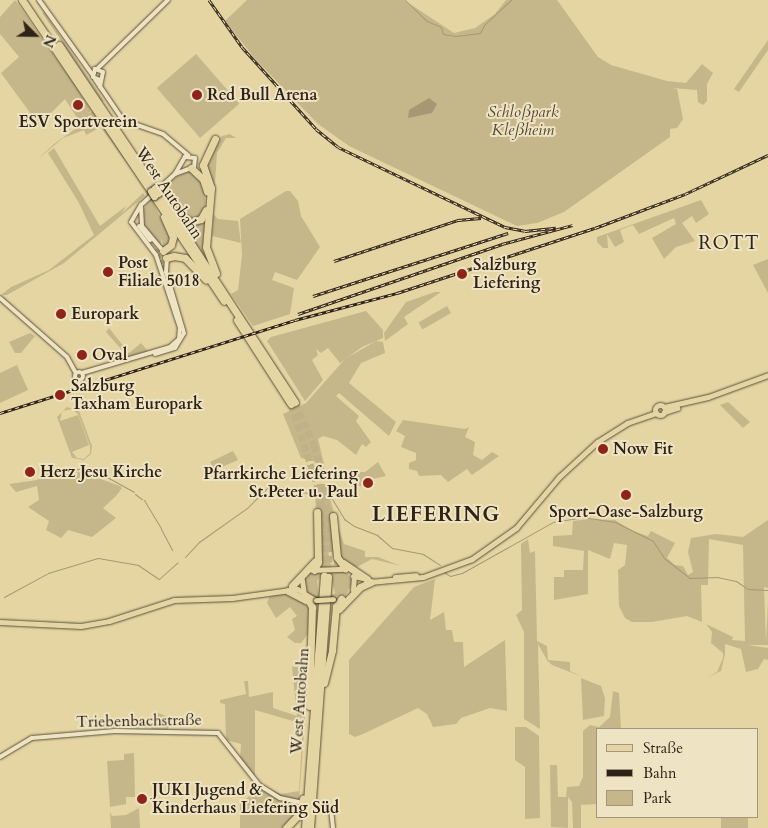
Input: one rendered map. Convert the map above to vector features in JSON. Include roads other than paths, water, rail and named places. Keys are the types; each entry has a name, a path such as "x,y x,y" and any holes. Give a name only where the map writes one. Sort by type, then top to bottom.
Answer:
{"highway":[{"name":"West Autobahn","path":"22,0 156,194"},
{"name":"West Autobahn","path":"28,0 293,403"},
{"path":"215,139 204,162 210,191 206,247 217,286"},
{"path":"156,194 186,221 196,221 202,217 206,210 206,186 192,167"},
{"path":"192,167 210,191"},
{"path":"156,194 173,235 171,246 163,255"},
{"path":"163,255 178,256 187,260 217,286"},
{"path":"314,570 318,546 317,512"},
{"path":"320,696 333,646 340,607 366,582 338,560 333,516"},
{"path":"286,828 299,814 310,698 308,604 301,595 290,589 314,562 318,546"},
{"name":"West Autobahn","path":"303,828 326,577 320,696 310,828"},
{"path":"304,594 312,605 310,635"},
{"path":"333,646 337,599"},
{"path":"310,698 317,664"},
{"path":"301,800 303,828"}],"main road":[{"path":"0,622 94,624 165,601 290,589 316,600 337,599 366,582 417,578 445,569 467,558 509,530 563,469 595,440 626,420 655,411 659,405 664,410 768,377"},
{"path":"290,589 314,570 351,571 353,590"},
{"path":"302,580 304,594"}],"street":[{"path":"39,0 86,67 103,75 97,80"},
{"path":"168,0 106,58 96,71 97,80 106,100 126,122 160,133 188,156 194,157 192,167"},
{"path":"172,142 183,162 192,167"},
{"path":"163,255 139,223 130,222 143,203 175,174 188,156"},
{"path":"175,174 192,167"},
{"path":"139,223 143,203"},
{"path":"134,216 163,255 176,310"},
{"path":"0,298 70,360 80,373 175,348 184,333 159,261 163,255"},
{"path":"163,267 172,302 176,310"},
{"name":"Triebenbachstraße","path":"0,757 32,738 115,731 218,733 259,786 280,798 301,800"},
{"path":"316,803 331,809 333,828"}],"waterway":[{"path":"405,0 427,21 441,27 443,34 456,36 480,33 484,25 511,0"},
{"path":"51,472 79,469 96,471 134,492"},
{"path":"185,557 199,542 247,508 270,485 312,494"},
{"path":"135,494 142,499"},
{"path":"331,497 344,519 354,526 377,535 392,548 423,554 440,565"},
{"path":"144,500 161,528"},
{"path":"444,572 450,576 462,573 553,522 583,517 615,522 653,541 664,558 690,578 717,577 736,581 748,589 768,590"},
{"path":"161,529 172,550"},
{"path":"4,597 48,573 98,558 138,565 159,579 178,562"}],"tunnel":[{"path":"156,249 163,267"},
{"path":"295,402 314,445 322,473 329,534 328,576"},
{"path":"291,404 319,490 324,534 324,576"}],"railway":[{"path":"209,0 242,47 316,129 338,147 505,227 525,231 556,228"},
{"path":"0,413 295,320 397,293 595,228 685,194 768,155"},
{"path":"334,261 458,220 481,218"},
{"path":"298,314 502,244 573,225"},
{"path":"313,296 508,233"}],"place":[{"name":"Red Bull Arena","path":"197,95"},
{"name":"ESV Sportverein","path":"78,105"},
{"name":"Post Filiale 5018","path":"108,272"},
{"name":"Salzburg Liefering","path":"462,274"},
{"name":"Europark","path":"61,314"},
{"name":"Oval","path":"82,355"},
{"name":"Salzburg Taxham Europark","path":"60,395"},
{"name":"Now Fit","path":"603,449"},
{"name":"Herz Jesu Kirche","path":"30,472"},
{"name":"Pfarrkirche Liefering St.Peter u. Paul","path":"368,483"},
{"name":"Sport-Oase-Salzburg","path":"626,495"},
{"name":"JUKI Jugend & Kinderhaus Liefering Süd","path":"142,799"}],"district":[{"name":"ROTT","path":"729,244"},
{"name":"LIEFERING","path":"436,515"}],"park label":[{"name":"Schloßpark Kleßheim","path":"523,121"}]}
